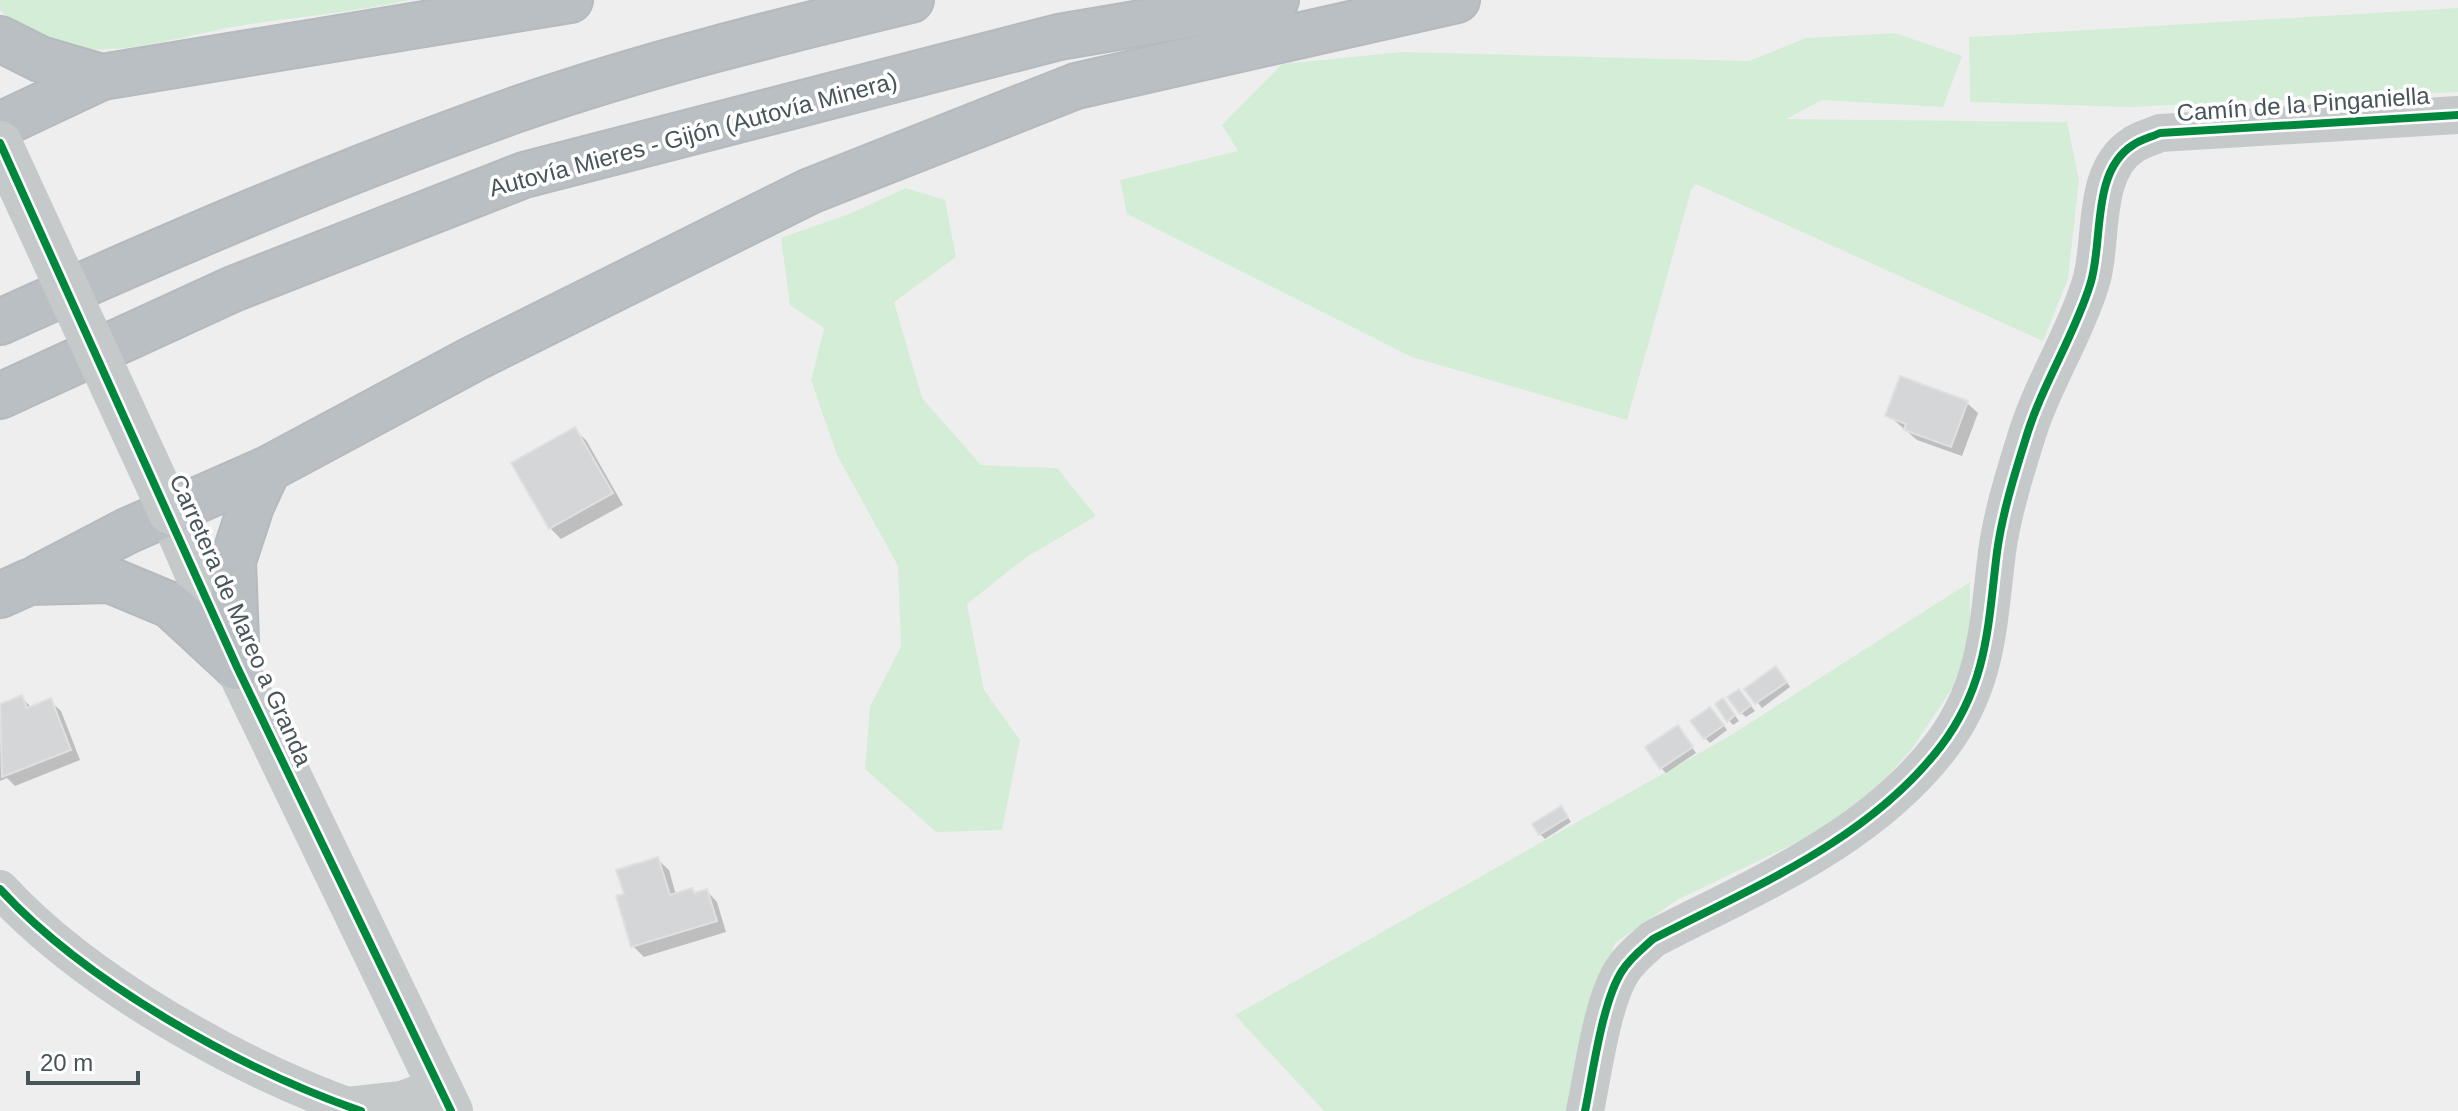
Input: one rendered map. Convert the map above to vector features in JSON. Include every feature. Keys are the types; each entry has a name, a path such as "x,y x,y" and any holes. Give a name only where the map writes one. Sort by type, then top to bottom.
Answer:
{"highway":[{"path":"0,125 102,77 570,0"},
{"path":"0,322 212,227 516,110 760,36 911,0"},
{"name":"Autovía Mieres - Gijón (Autovía Minera)","path":"0,396 233,289 524,175 1059,37 1276,0"},
{"path":"15,588 170,512 268,469 473,359 810,191 1076,86 1457,0"},
{"path":"0,39 40,59 102,77"},
{"path":"237,667 233,561 251,506 268,469"},
{"path":"15,588 110,580 170,605 237,667"}],"street":[{"name":"Camín de la Pinganiella","path":"1585,1111 1613,991 1621,971 1634,956 1653,939 1818,852 1856,828 1910,783 1943,743 1986,653 1997,550 2025,441 2043,387 2092,282 2102,195 2131,145 2160,133 2458,115"},
{"name":"Carretera de Mareo a Granda","path":"0,143 170,512 237,667 444,1099"},
{"path":"0,889 20,911 110,983 214,1045 354,1109 402,1100 444,1099"}],"green space":[{"path":"0,0 409,0 250,24 130,47 81,50 56,47 34,37 0,10"},
{"path":"2458,8 2458,92 2130,107 1970,102 1969,37"},
{"path":"1895,33 1962,56 1943,107 1822,100 1786,119 2067,122 2079,180 2068,279 2043,341 1696,184 1691,190 1627,420 1412,357 1127,214 1120,180 1238,151 1222,125 1282,64 1402,52 1749,61 1806,38"},
{"path":"906,188 945,200 956,257 894,302 922,398 981,465 1057,468 1096,516 1025,558 967,604 984,690 1020,740 1002,830 936,832 865,769 870,707 901,646 898,566 837,455 811,380 824,328 790,305 781,238 849,214"},
{"path":"1970,582 1970,641 1953,687 1911,750 1860,807 1804,839 1677,900 1615,943 1577,1089 1575,1111 1324,1111 1235,1015 1728,737"}],"building":[{"path":"1900,376 1968,401 1951,447 1904,430 1906,424 1885,416"},
{"path":"575,427 613,493 549,529 511,463"},
{"path":"1776,666 1787,682 1755,704 1744,689"},
{"path":"1739,689 1751,705 1740,714 1727,697"},
{"path":"22,695 27,708 51,698 71,750 2,777 0,704"},
{"path":"1723,698 1735,715 1727,722 1715,704"},
{"path":"1710,707 1724,725 1704,739 1690,721"},
{"path":"1678,725 1693,747 1660,769 1645,747"},
{"path":"1561,806 1568,817 1539,835 1532,824"},
{"path":"658,857 670,895 692,888 694,893 707,889 717,921 631,947 616,896 624,894 616,870"}],"cycle path":[{"path":"1585,1111 1609,1001 1615,984 1632,958 1653,939 1770,879 1845,834 1912,779 1957,723 1983,653 1999,538 2013,482 2032,421 2090,285 2104,190 2119,157 2136,143 2160,133 2458,115"},
{"path":"0,143 237,667 451,1111"},
{"path":"0,889 35,924 76,957 168,1020 266,1072 361,1111"}]}
